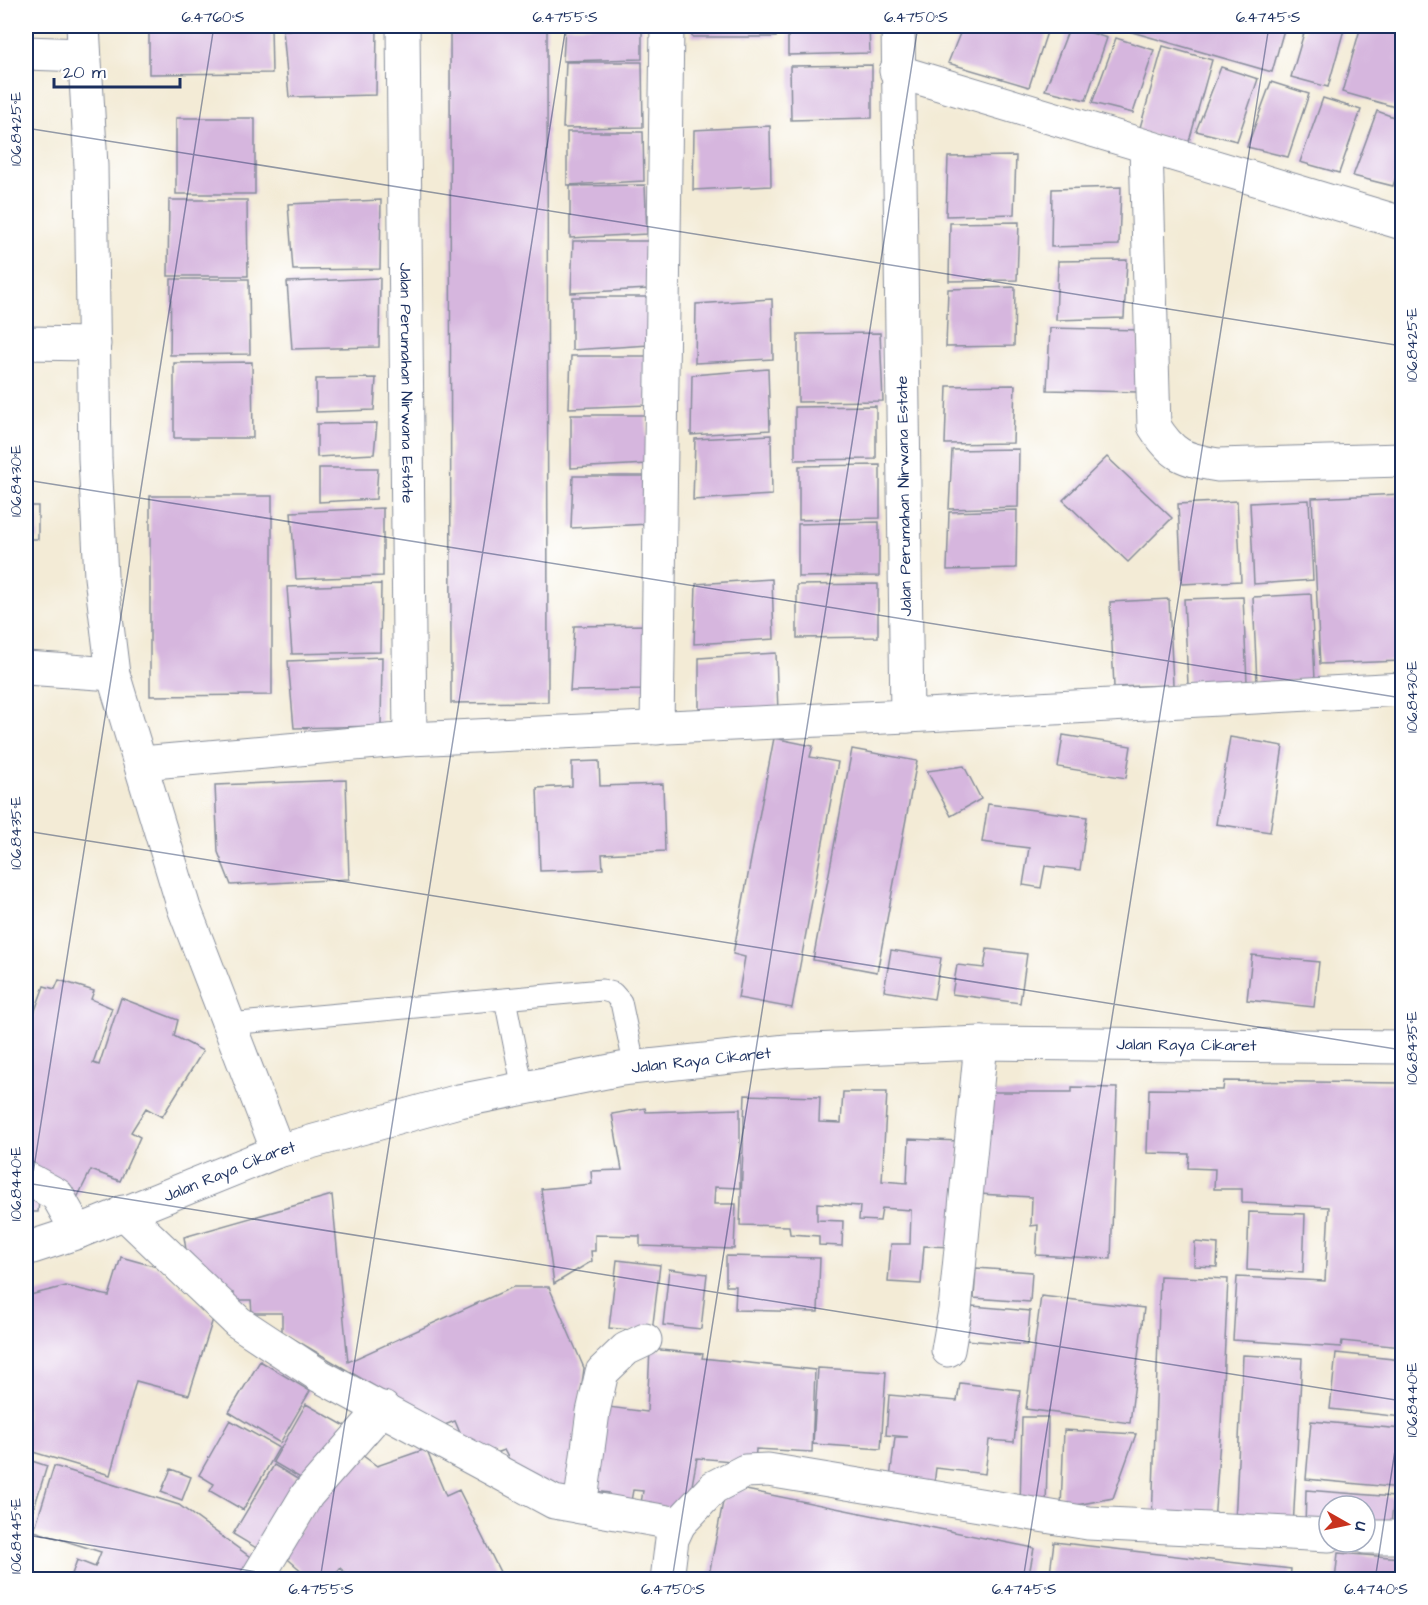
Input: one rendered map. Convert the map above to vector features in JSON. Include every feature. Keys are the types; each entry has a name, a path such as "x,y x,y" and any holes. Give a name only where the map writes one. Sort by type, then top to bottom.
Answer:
{"street":[{"name":"Jalan Perumahan Nirwana Estate","path":"404,26 410,739"},
{"path":"657,728 667,26"},
{"name":"Jalan Perumahan Nirwana Estate","path":"898,26 896,71 907,716"},
{"path":"26,53 83,40 91,166 101,578 113,674 142,763 184,908 278,1151"},
{"path":"896,71 1402,223"},
{"path":"1146,147 1154,426 1168,448 1192,460 1218,465 1402,460"},
{"path":"26,343 94,344"},
{"path":"26,668 113,674"},
{"path":"142,763 410,739 907,716 1402,689"},
{"path":"948,1350 955,1310 981,1043"},
{"name":"Jalan Raya Cikaret","path":"26,1249 78,1232 278,1151 459,1101 635,1068 787,1051 981,1043 1402,1047"},
{"path":"26,1178 57,1195 78,1232"},
{"path":"123,1212 238,1322 320,1376 554,1502 679,1524"},
{"path":"580,1507 592,1412 602,1372 626,1349 645,1340"},
{"path":"256,1580 307,1495 383,1408"},
{"path":"667,1580 672,1539 679,1524 714,1487 745,1471 768,1470 1088,1523 1317,1534"},
{"path":"1377,1537 1402,1538"}],"lane":[{"path":"229,1024 602,990 613,993 621,1002 635,1068"},
{"path":"505,999 523,1089"}],"building":[{"path":"149,26 271,26 272,73 149,74"},
{"path":"450,26 547,26 548,702 451,703"},
{"path":"565,26 642,26 642,59 563,61"},
{"path":"692,26 776,26 776,37 692,37"},
{"path":"788,26 869,26 870,53 788,55"},
{"path":"963,26 1049,26 1029,87 948,63"},
{"path":"1070,26 1107,38 1086,100 1045,90"},
{"path":"1111,26 1285,26 1272,72"},
{"path":"1306,26 1345,26 1328,87 1291,77"},
{"path":"1361,26 1402,26 1402,109 1342,92"},
{"path":"377,27 376,95 289,97 283,30"},
{"path":"1116,38 1154,50 1133,113 1092,103"},
{"path":"1163,46 1212,60 1188,145 1139,131"},
{"path":"566,62 642,62 643,127 563,128"},
{"path":"872,65 872,118 791,120 790,66"},
{"path":"1221,67 1258,79 1237,141 1196,131"},
{"path":"1271,82 1309,94 1288,157 1247,147"},
{"path":"1323,98 1361,110 1339,173 1300,162"},
{"path":"1377,111 1402,120 1402,158 1393,186 1353,176"},
{"path":"176,118 255,118 255,194 176,194"},
{"path":"770,126 771,186 693,190 694,130"},
{"path":"567,132 643,132 644,181 567,185"},
{"path":"1016,156 1014,214 946,216 948,157"},
{"path":"645,185 647,234 570,238 570,186"},
{"path":"1121,187 1119,245 1051,247 1052,189"},
{"path":"169,200 247,200 248,276 168,276"},
{"path":"381,200 380,269 293,270 288,204"},
{"path":"1019,222 1017,280 949,281 950,223"},
{"path":"573,241 648,241 649,289 571,293"},
{"path":"1127,260 1124,318 1056,320 1058,261"},
{"path":"380,278 379,347 292,349 287,282"},
{"path":"171,279 249,279 250,354 170,355"},
{"path":"1015,287 1014,346 946,347 948,289"},
{"path":"572,297 648,297 649,345 572,350"},
{"path":"772,299 773,359 695,363 696,304"},
{"path":"1050,328 1140,330 1137,392 1047,390"},
{"path":"880,333 883,401 798,402 798,334"},
{"path":"571,356 646,356 647,405 569,408"},
{"path":"252,362 253,438 174,438 174,363"},
{"path":"768,369 770,430 691,435 692,375"},
{"path":"376,378 374,410 316,412 316,379"},
{"path":"1015,385 1013,443 945,444 947,386"},
{"path":"876,406 876,459 795,460 795,407"},
{"path":"571,415 646,415 647,464 571,468"},
{"path":"377,423 374,454 317,457 317,424"},
{"path":"771,435 772,495 693,500 695,439"},
{"path":"1019,449 1018,507 949,509 952,450"},
{"path":"1107,457 1172,518 1128,562 1063,500"},
{"path":"880,465 880,518 799,520 799,466"},
{"path":"319,468 378,468 376,499 319,502"},
{"path":"573,476 648,476 649,524 571,528"},
{"path":"1402,494 1402,661 1320,664 1312,498"},
{"path":"150,496 272,496 272,695 150,696"},
{"path":"1309,500 1313,580 1254,584 1250,503"},
{"path":"1237,501 1241,581 1182,584 1178,504"},
{"path":"26,506 38,506 38,539 26,539"},
{"path":"383,508 383,576 296,579 291,512"},
{"path":"1017,510 1016,568 947,570 949,512"},
{"path":"879,522 879,576 798,577 798,524"},
{"path":"772,579 774,639 694,644 696,584"},
{"path":"381,584 380,652 292,654 287,587"},
{"path":"878,584 878,637 797,638 797,585"},
{"path":"1311,594 1315,680 1257,683 1253,597"},
{"path":"1243,597 1247,682 1188,685 1184,599"},
{"path":"1169,599 1173,685 1114,687 1110,602"},
{"path":"649,625 650,690 570,691 574,626"},
{"path":"776,653 778,713 699,717 699,658"},
{"path":"382,657 381,726 294,728 288,661"},
{"path":"1063,735 1131,746 1126,778 1058,767"},
{"path":"1230,737 1283,746 1270,832 1216,824"},
{"path":"774,738 813,746 810,757 838,762 792,1008 738,998 745,957 733,954"},
{"path":"852,749 917,761 877,972 813,960"},
{"path":"599,761 600,786 663,784 665,851 602,854 603,869 540,871 537,788 572,786 572,762"},
{"path":"964,766 981,799 951,816 927,771"},
{"path":"346,780 349,879 231,885 218,852 215,785"},
{"path":"988,804 1087,817 1080,870 1045,866 1041,888 1023,885 1029,848 982,842"},
{"path":"987,949 1027,954 1020,1003 952,994 957,965 984,968"},
{"path":"891,950 941,958 934,999 884,991"},
{"path":"1252,955 1319,962 1314,1007 1247,1000"},
{"path":"59,980 94,991 91,999 112,1008 93,1063 99,1065 121,998 178,1020 174,1036 203,1051 162,1117 146,1108 131,1132 140,1137 120,1181 91,1170 77,1198 26,1174 26,1035 44,986 55,989"},
{"path":"1224,1081 1402,1083 1402,1347 1342,1341 1341,1347 1233,1340 1237,1277 1325,1281 1329,1207 1242,1203 1242,1189 1214,1189 1215,1169 1188,1168 1189,1154 1147,1153 1149,1089 1223,1090"},
{"path":"1072,1087 1117,1088 1111,1259 1036,1255 1038,1225 1031,1226 1032,1197 979,1194 984,1092 1072,1092"},
{"path":"843,1092 887,1092 882,1181 907,1183 909,1139 960,1141 955,1247 924,1246 921,1284 888,1282 891,1244 910,1244 911,1210 882,1208 880,1221 859,1220 860,1206 817,1203 817,1220 843,1221 842,1246 819,1245 819,1236 790,1234 789,1226 740,1225 745,1095 820,1097 819,1122 841,1123"},
{"path":"645,1108 646,1112 740,1109 740,1188 715,1187 714,1204 736,1204 734,1249 640,1246 640,1236 595,1235 595,1251 591,1251 592,1261 554,1284 541,1189 592,1184 591,1171 622,1170 612,1114"},
{"path":"26,1183 40,1190 38,1212 26,1212"},
{"path":"332,1195 348,1362 513,1287 549,1287 584,1368 568,1499 518,1476 504,1450 486,1456 463,1440 455,1421 442,1426 282,1332 282,1313 252,1313 251,1300 234,1300 234,1293 217,1293 188,1262 184,1237"},
{"path":"1249,1212 1305,1214 1303,1273 1247,1270"},
{"path":"1195,1242 1218,1244 1217,1267 1194,1266"},
{"path":"726,1256 820,1258 818,1312 735,1310 736,1286 726,1286"},
{"path":"121,1257 157,1267 213,1319 189,1395 136,1381 110,1475 26,1450 26,1296 66,1286 109,1296"},
{"path":"617,1260 660,1265 652,1332 609,1328"},
{"path":"976,1268 1032,1272 1030,1302 974,1298"},
{"path":"669,1269 707,1274 701,1329 663,1325"},
{"path":"1160,1276 1228,1279 1214,1523 1152,1523"},
{"path":"1041,1296 1144,1308 1130,1423 1026,1409"},
{"path":"972,1306 1030,1311 1027,1345 965,1340 966,1322 970,1323"},
{"path":"650,1349 703,1354 702,1358 815,1370 812,1452 756,1449 755,1463 697,1458 690,1496 678,1510 641,1503 643,1491 633,1490 630,1507 607,1503 609,1493 587,1490 601,1406 647,1412"},
{"path":"1336,1353 1402,1360 1402,1417 1330,1409"},
{"path":"1243,1355 1302,1358 1293,1528 1235,1524"},
{"path":"260,1361 310,1391 280,1443 229,1412"},
{"path":"818,1368 886,1372 881,1449 813,1444"},
{"path":"960,1383 1020,1390 1014,1442 989,1440 985,1474 936,1468 933,1493 889,1487 895,1437 908,1437 886,1435 889,1395 957,1401"},
{"path":"306,1404 347,1427 314,1486 273,1462"},
{"path":"1022,1417 1048,1417 1046,1510 1020,1510"},
{"path":"230,1420 279,1448 243,1510 210,1491 214,1484 199,1475"},
{"path":"1311,1421 1402,1429 1401,1488 1306,1479"},
{"path":"1064,1430 1136,1434 1113,1498 1061,1508"},
{"path":"426,1449 446,1496 459,1490 504,1580 354,1580 340,1568 330,1580 312,1580 282,1554 355,1450 377,1466"},
{"path":"26,1459 47,1466 26,1534"},
{"path":"274,1465 309,1486 268,1555 233,1534"},
{"path":"54,1466 179,1505 257,1562 243,1580 70,1580 77,1560 95,1567 101,1552 34,1531"},
{"path":"171,1469 191,1477 182,1500 161,1492"},
{"path":"726,1486 1034,1548 1028,1580 708,1580"},
{"path":"1306,1490 1356,1494 1317,1494 1317,1530 1305,1529"},
{"path":"1377,1496 1394,1497 1390,1534 1377,1533"},
{"path":"1054,1542 1291,1569 1290,1580 1049,1580"},
{"path":"1338,1554 1402,1558 1402,1580 1335,1580"}]}
